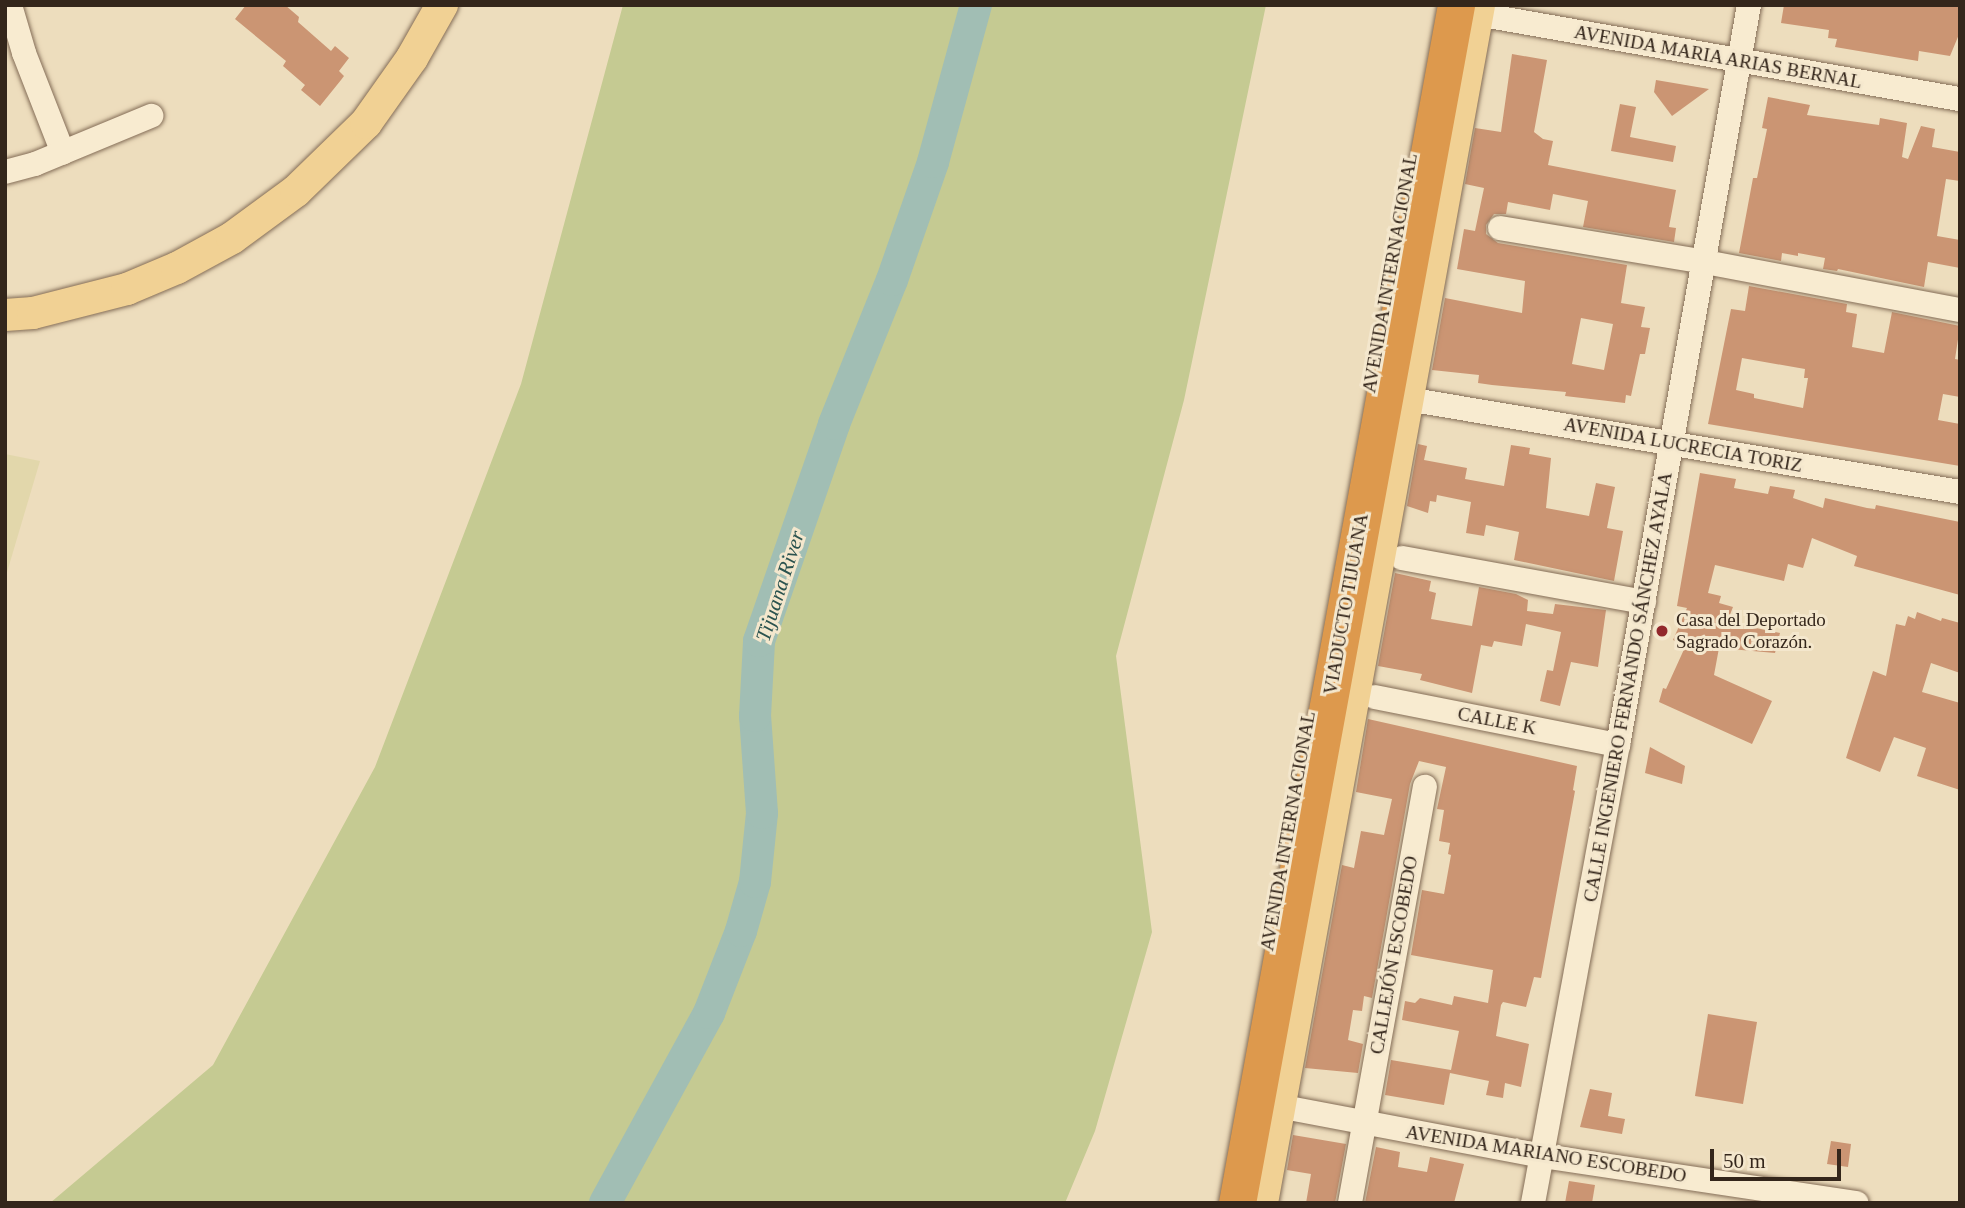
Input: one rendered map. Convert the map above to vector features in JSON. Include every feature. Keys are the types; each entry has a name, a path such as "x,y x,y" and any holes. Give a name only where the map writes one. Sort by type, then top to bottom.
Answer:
{"highway":[{"name":"AVENIDA INTERNACIONAL","path":"1221,1203 1439,5"},
{"name":"AVENIDA INTERNACIONAL","path":"1243,1203 1464,7"},
{"name":"VIADUCTO TIJUANA","path":"1230,1203 1464,7"},
{"name":"VIADUCTO TIJUANA","path":"1237,1203 1464,7"}],"main road":[{"path":"5,315 33,313 127,289 177,268 232,238 296,191 366,124 412,58 442,5"},
{"name":"AVENIDA INTERNACIONAL","path":"1262,1203 1407,399 1464,7"}],"street":[{"path":"10,5 24,53 63,153"},
{"name":"CALLE INGENIERO FERNANDO SÁNCHEZ AYALA","path":"1533,1203 1644,602 1749,5"},
{"name":"AVENIDA MARIA ARIAS BERNAL","path":"1464,7 1738,62 1960,99"},
{"path":"5,172 63,153 151,116"},
{"path":"1500,228 1705,262 1960,310"},
{"name":"AVENIDA LUCRECIA TORIZ","path":"1407,399 1960,492"},
{"path":"1402,558 1644,602"},
{"name":"CALLE K","path":"1375,696 1618,745"},
{"name":"CALLEJÓN ESCOBEDO","path":"1350,1203 1425,787"},
{"name":"AVENIDA MARIANO ESCOBEDO","path":"1278,1106 1363,1124 1791,1198 1857,1203"}],"shaded area":[{"path":"5,454 40,461 5,579"}],"green space":[{"path":"623,5 1266,5 1184,400 1116,656 1152,932 1095,1131 1065,1203 50,1203 213,1065 375,767 521,384"}],"building":[{"path":"246,5 285,5 299,17 298,22 331,51 335,46 349,58 339,71 344,76 320,106 301,90 305,85 283,66 286,61 235,19"},
{"path":"1784,5 1960,5 1960,32 1950,56 1919,51 1918,61 1835,47 1837,39 1828,38 1829,30 1781,23"},
{"path":"1512,54 1547,60 1534,132 1543,139 1553,141 1548,165 1676,190 1669,227 1676,228 1674,242 1583,227 1588,201 1553,194 1550,210 1508,202 1506,214 1494,214 1486,225 1486,234 1498,243 1627,265 1621,303 1645,307 1641,327 1650,328 1645,354 1640,354 1631,396 1626,395 1625,403 1565,396 1566,392 1478,383 1479,375 1432,370 1445,298 1522,313 1525,281 1457,269 1464,229 1475,231 1484,188 1465,184 1475,128 1501,132","holes":["1581,318 1613,324 1604,370 1572,364"]},
{"path":"1656,80 1709,89 1672,116 1654,92"},
{"path":"1768,97 1810,105 1807,115 1879,125 1880,118 1907,123 1902,157 1908,159 1921,126 1935,129 1932,147 1960,152 1960,181 1946,179 1937,236 1960,240 1960,268 1928,262 1924,287 1838,269 1823,269 1825,258 1798,253 1798,256 1782,253 1781,261 1739,253 1753,178 1757,178 1767,129 1762,128"},
{"path":"1620,104 1636,107 1630,137 1676,146 1673,162 1611,151"},
{"path":"1749,286 1847,304 1846,312 1857,314 1852,347 1884,353 1892,312 1960,326 1955,359 1960,360 1960,397 1943,394 1938,420 1960,424 1960,466 1708,424 1731,309 1745,311","holes":["1742,358 1805,369 1804,378 1808,378 1803,408 1754,398 1754,394 1736,390"]},
{"path":"1418,444 1427,446 1424,460 1467,468 1465,479 1504,486 1511,445 1530,448 1529,454 1551,458 1546,508 1589,516 1596,483 1615,487 1607,528 1623,531 1614,581 1514,560 1519,532 1486,525 1484,536 1466,533 1471,502 1437,495 1436,502 1430,501 1428,513 1407,506"},
{"path":"1700,473 1736,479 1734,488 1768,494 1770,486 1795,490 1793,498 1823,508 1825,498 1867,508 1875,509 1876,505 1960,522 1960,595 1854,566 1857,556 1812,538 1803,568 1788,564 1784,581 1715,565 1708,593 1721,596 1719,603 1733,607 1727,622 1780,633 1775,653 1719,648 1714,675 1772,701 1752,744 1659,702 1663,688 1666,689 1686,645 1673,640 1687,608 1677,606"},
{"path":"1395,573 1431,581 1429,591 1436,593 1431,619 1472,626 1479,587 1516,594 1528,600 1527,611 1553,614 1555,604 1606,610 1598,667 1571,662 1560,706 1540,701 1547,670 1553,671 1561,632 1526,624 1522,646 1494,641 1492,647 1481,645 1472,693 1420,680 1422,674 1378,666"},
{"path":"1917,612 1941,621 1942,618 1960,623 1960,673 1931,663 1922,692 1960,703 1960,790 1917,776 1926,748 1894,737 1880,772 1846,758 1873,671 1886,676 1896,624 1905,626 1908,616 1915,619"},
{"path":"1368,719 1577,766 1575,791 1541,978 1534,977 1526,1007 1503,1002 1501,1005 1496,1036 1529,1044 1521,1087 1505,1083 1503,1098 1486,1095 1489,1081 1450,1073 1444,1105 1385,1095 1391,1060 1451,1070 1459,1031 1402,1020 1405,1001 1415,1003 1420,998 1452,1005 1454,996 1488,1003 1493,970 1411,955 1422,890 1444,894 1451,855 1448,854 1450,843 1439,841 1444,810 1437,809 1446,767 1419,761 1410,784 1372,998 1364,996 1362,1011 1353,1010 1348,1040 1363,1044 1358,1073 1305,1068 1342,865 1354,868 1361,831 1384,835 1392,799 1356,792"},
{"path":"1650,747 1685,766 1682,784 1645,773"},
{"path":"1708,1014 1757,1022 1743,1104 1695,1096"},
{"path":"1590,1089 1612,1093 1608,1116 1625,1119 1622,1134 1580,1127"},
{"path":"1293,1135 1346,1144 1335,1203 1306,1203 1311,1174 1287,1170"},
{"path":"1831,1141 1851,1144 1848,1167 1827,1164"},
{"path":"1376,1147 1400,1152 1398,1167 1427,1172 1430,1157 1464,1164 1454,1203 1365,1203"},
{"path":"1569,1181 1595,1185 1592,1203 1565,1203"}],"waterway":[{"name":"Tijuana River","path":"605,1203 709,1013 741,931 755,882 762,813 755,716 759,641 834,424 892,280 933,162 976,5"}],"place":[{"name":"Casa del Deportado Sagrado Corazón.","path":"1662,631"}]}
